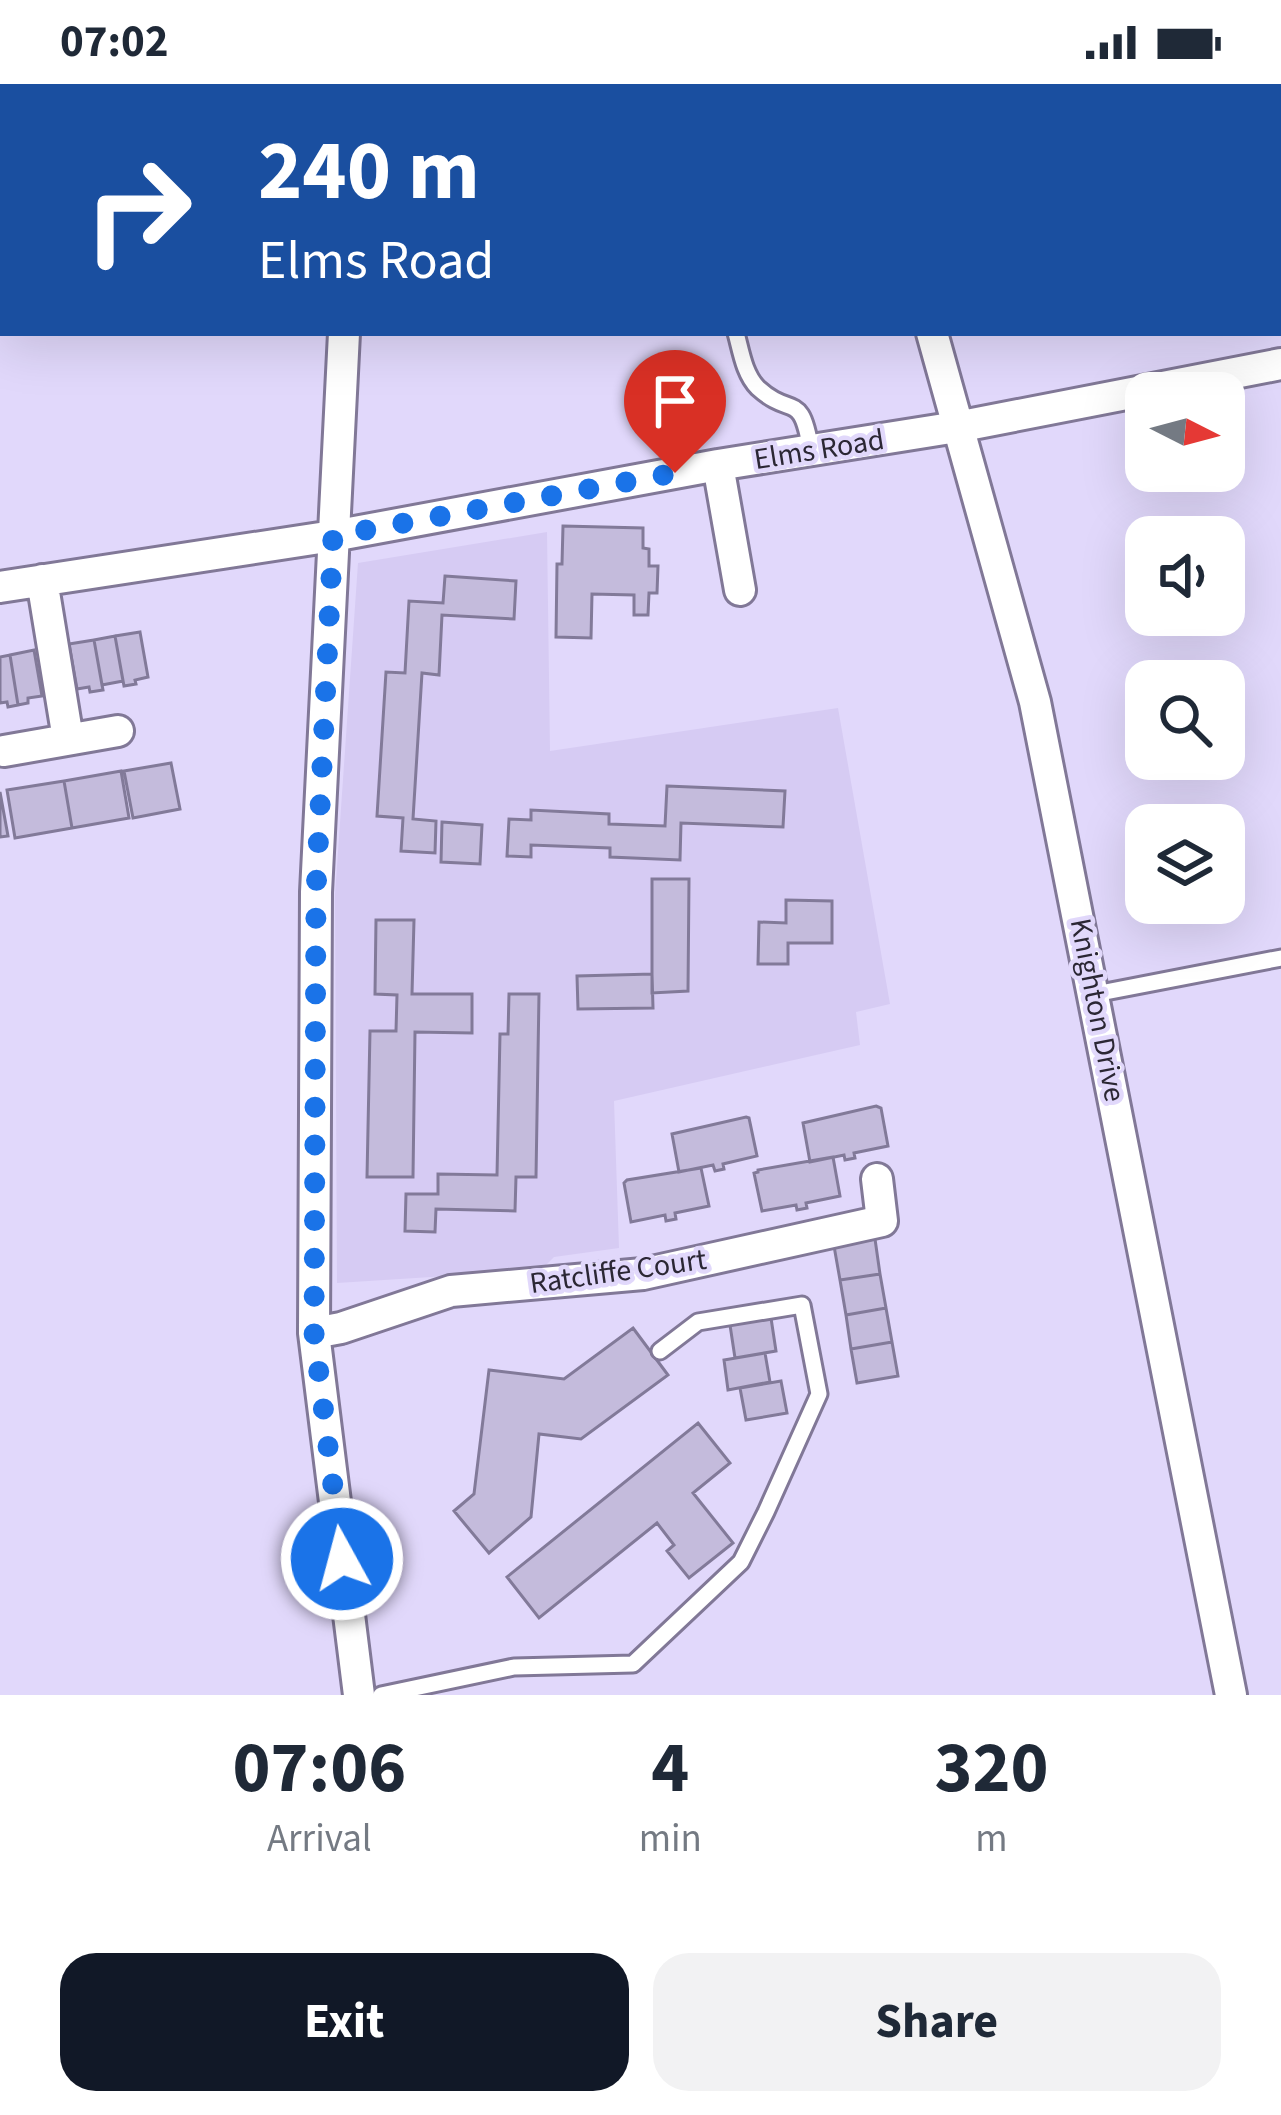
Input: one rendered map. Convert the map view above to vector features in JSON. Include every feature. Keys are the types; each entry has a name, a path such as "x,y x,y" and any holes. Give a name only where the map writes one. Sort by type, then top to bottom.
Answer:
{"street":[{"path":"344,336 316,892 314,1333 359,1695"},
{"name":"Knighton Drive","path":"933,336 1035,702 1231,1695"},
{"name":"Elms Road","path":"0,587 333,536 718,465 957,427 1281,364"},
{"path":"718,465 740,590"},
{"path":"43,580 68,739"},
{"path":"4,751 118,730"},
{"name":"Ratcliffe Court","path":"314,1333 451,1291 643,1274 882,1221 877,1178"}],"lane":[{"path":"737,336 749,376 760,390 799,409 805,418 811,451"},
{"path":"1095,994 1281,958"},
{"path":"381,1695 514,1666 632,1664 741,1562 819,1394 802,1305 698,1322 660,1351"}],"shaded area":[{"path":"547,532 550,751 838,708 890,1004 856,1012 860,1045 614,1101 619,1248 554,1257 541,1270 337,1283 335,895 358,563"}],"building":[{"path":"563,526 643,528 649,566 658,566 657,593 649,593 648,615 634,615 634,595 592,594 591,638 556,637"},
{"path":"445,576 516,581 514,619 442,615 439,675 422,673 413,819 436,821 435,853 401,851 403,818 377,816 386,672 405,673 409,601 443,603"},
{"path":"140,632 148,677 124,686 115,636"},
{"path":"115,636 123,681 102,685 94,640"},
{"path":"94,640 103,690 90,692 89,687 77,689 69,644"},
{"path":"34,650 42,696 18,705 10,655"},
{"path":"10,655 18,705 8,707 7,702 0,703 0,657"},
{"path":"171,763 180,809 133,818 124,771"},
{"path":"121,771 129,818 72,828 64,781"},
{"path":"64,781 72,828 15,838 7,790"},
{"path":"667,786 785,791 783,827 681,823 680,860 610,857 610,848 531,845 531,857 507,856 509,819 531,820 531,810 609,814 609,824 665,826"},
{"path":"0,792 8,836 0,837"},
{"path":"442,822 482,825 480,864 441,862"},
{"path":"652,879 689,879 688,991 652,993"},
{"path":"786,900 832,901 832,943 788,943 788,964 758,964 759,922 786,923"},
{"path":"376,920 414,920 412,994 472,994 472,1033 415,1032 413,1177 367,1177 370,1031 396,1031 397,995 375,994"},
{"path":"652,974 653,1008 578,1009 577,976"},
{"path":"509,994 539,994 536,1177 516,1177 515,1211 436,1209 435,1232 405,1231 406,1194 438,1194 438,1174 497,1175 500,1034 508,1034"},
{"path":"881,1108 888,1146 854,1153 855,1158 845,1160 844,1155 810,1162 803,1123"},
{"path":"746,1117 757,1156 723,1164 724,1169 715,1171 713,1165 679,1172 672,1134"},
{"path":"833,1157 840,1196 806,1203 807,1208 797,1210 796,1205 762,1211 754,1173"},
{"path":"701,1168 709,1206 675,1213 676,1219 666,1221 665,1215 631,1222 627,1180"},
{"path":"875,1239 880,1274 840,1280 834,1246"},
{"path":"880,1274 886,1308 846,1315 840,1280"},
{"path":"886,1308 892,1342 851,1349 846,1315"},
{"path":"771,1318 776,1351 735,1358 730,1325"},
{"path":"633,1328 668,1375 581,1439 539,1434 531,1517 489,1553 454,1511 474,1494 489,1370 564,1379"},
{"path":"892,1342 898,1376 857,1383 851,1349"},
{"path":"765,1353 770,1382 728,1390 724,1360"},
{"path":"781,1381 787,1413 746,1420 740,1388"},
{"path":"698,1423 730,1463 693,1493 733,1543 689,1578 667,1551 674,1545 657,1523 539,1618 507,1577"}],"route":[{"path":"342,1559 314,1333 316,892 333,536 675,473"}]}
